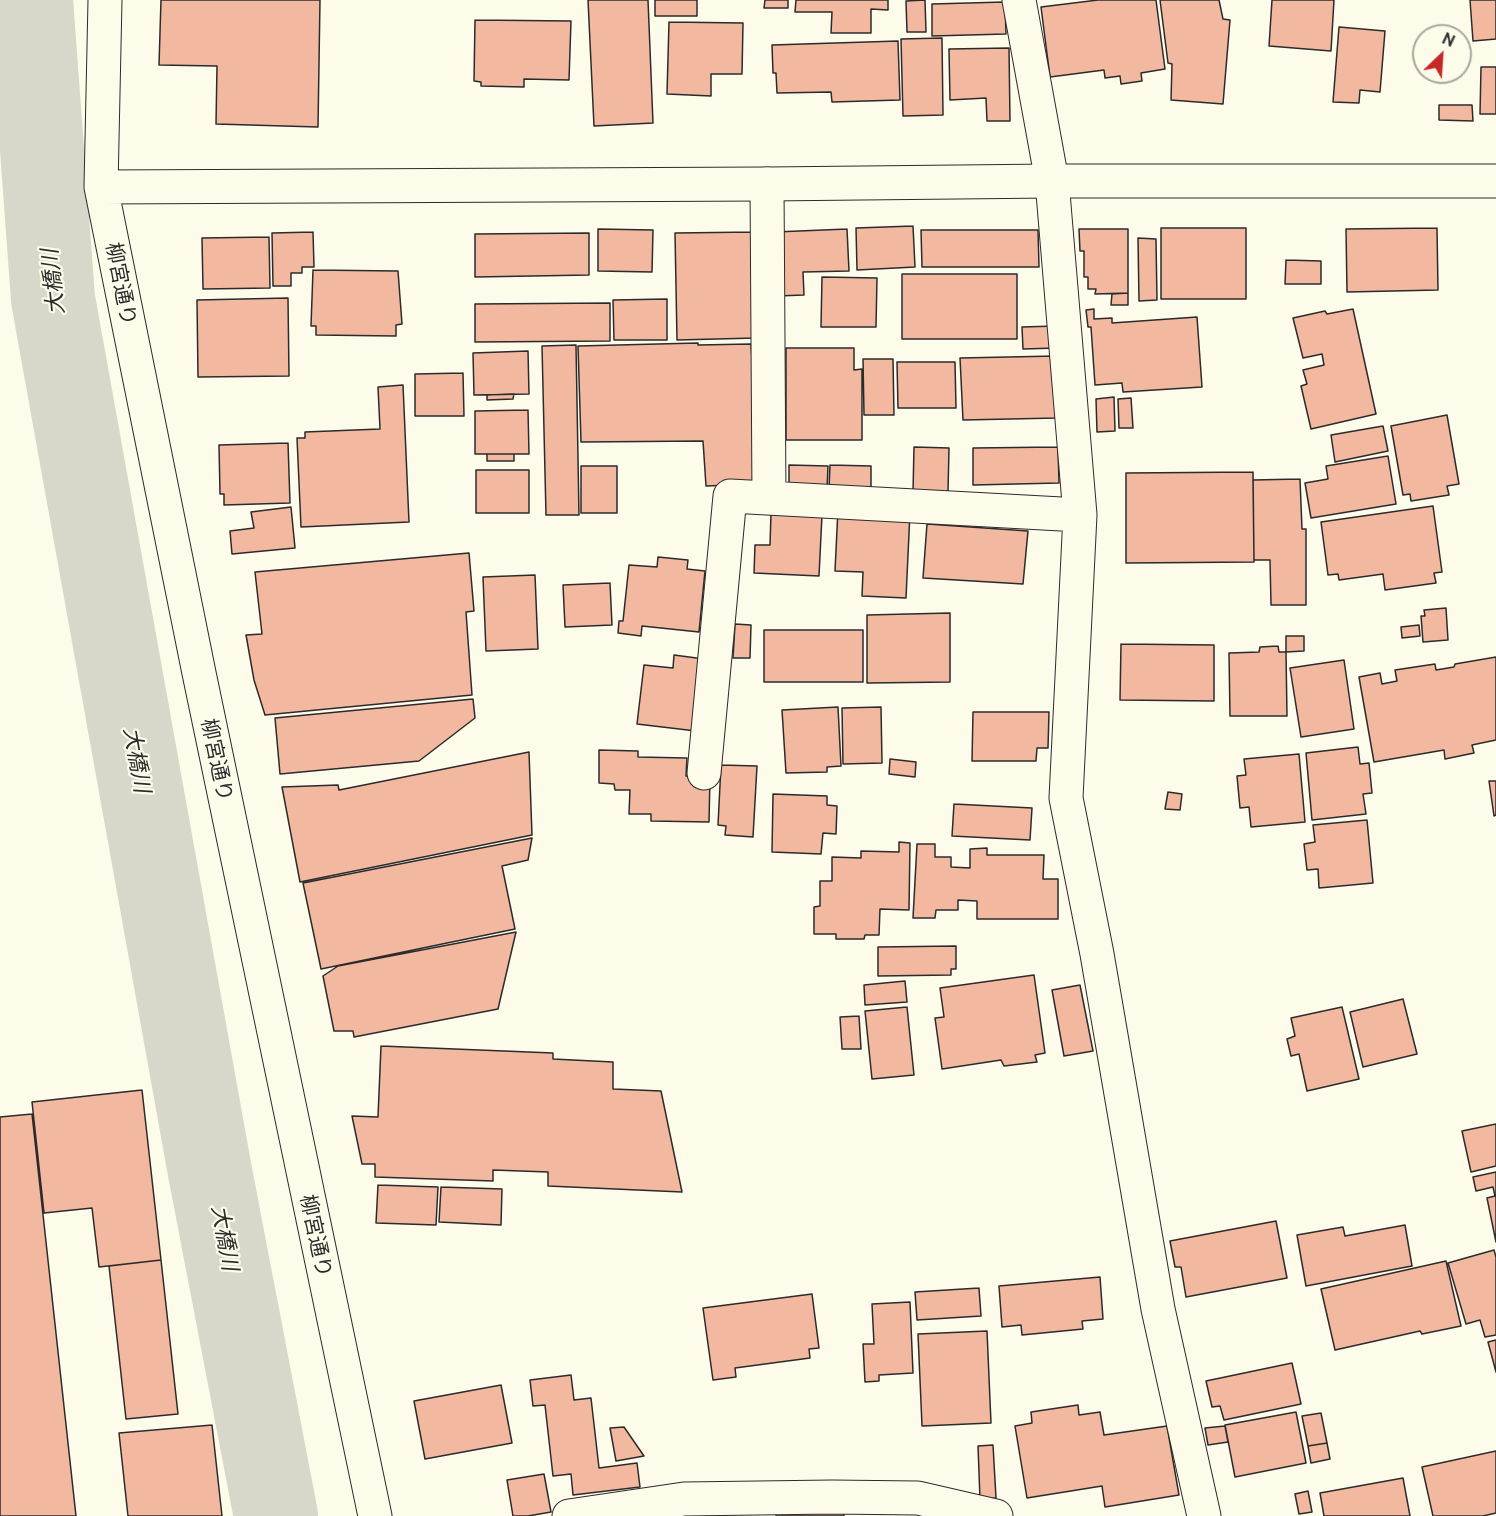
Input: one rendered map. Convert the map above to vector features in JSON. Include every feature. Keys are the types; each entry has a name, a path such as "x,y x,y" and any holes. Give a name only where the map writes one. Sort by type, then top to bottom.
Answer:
{"street":[{"name":"柳宮通り","path":"105,0 101,187 199,673 375,1516"},
{"path":"1019,0 1052,180 1080,515 1066,798 1099,966 1158,1309 1204,1516"},
{"path":"101,187 766,184 1052,180 1496,181"},
{"path":"766,184 769,498"},
{"path":"704,773 730,496 1080,515"},
{"path":"569,1516 684,1499 832,1497 918,1498 996,1516"}],"building":[{"path":"161,0 320,0 318,127 216,124 217,66 159,65"},
{"path":"588,0 648,0 653,123 594,126"},
{"path":"655,0 697,0 697,16 655,16"},
{"path":"765,0 788,0 788,8 764,8"},
{"path":"796,0 888,0 888,10 871,9 871,33 831,33 832,12 795,12"},
{"path":"925,0 926,32 907,32 906,1"},
{"path":"1098,0 1156,0 1165,69 1141,73 1142,81 1121,84 1120,76 1105,78 1104,70 1050,77 1041,7"},
{"path":"1160,0 1219,0 1223,19 1230,20 1223,104 1171,100 1172,64 1168,63"},
{"path":"1272,0 1334,0 1331,51 1269,46"},
{"path":"1470,0 1496,0 1496,39 1473,41"},
{"path":"1005,2 1006,34 932,36 932,4"},
{"path":"475,20 571,21 569,80 524,79 524,87 481,86 481,82 474,81"},
{"path":"669,22 743,23 742,74 711,74 711,96 667,94"},
{"path":"1339,27 1385,31 1380,92 1360,90 1359,103 1333,102"},
{"path":"942,38 943,115 903,116 901,39"},
{"path":"898,41 900,100 832,102 831,92 777,93 776,73 773,73 772,45"},
{"path":"1009,48 1010,121 987,121 986,98 950,100 949,49"},
{"path":"1481,67 1496,67 1496,114 1480,114"},
{"path":"1439,105 1472,105 1473,121 1439,120"},
{"path":"913,226 915,267 857,270 856,228"},
{"path":"1161,228 1246,228 1246,299 1161,299"},
{"path":"1437,228 1438,290 1347,292 1346,229"},
{"path":"598,229 653,230 652,272 598,271"},
{"path":"847,229 849,271 803,272 804,295 777,296 775,232"},
{"path":"1079,229 1128,229 1128,293 1095,294 1096,289 1088,289 1088,277 1084,277 1084,251 1080,251"},
{"path":"921,230 1038,230 1039,267 922,267"},
{"path":"313,232 314,267 302,267 302,273 291,273 291,286 273,286 272,233"},
{"path":"754,232 756,338 677,340 675,233"},
{"path":"589,233 589,275 475,277 475,234"},
{"path":"269,237 270,288 203,289 202,238"},
{"path":"1138,238 1156,239 1157,300 1139,301"},
{"path":"1286,260 1321,261 1321,284 1285,284"},
{"path":"313,270 398,271 402,324 396,325 396,336 316,335 316,326 311,326"},
{"path":"902,274 1017,274 1017,339 902,339"},
{"path":"822,277 877,278 876,327 821,327"},
{"path":"1128,293 1128,305 1111,305 1112,294"},
{"path":"288,298 289,376 198,377 197,300"},
{"path":"667,299 667,340 614,340 613,300"},
{"path":"610,303 610,341 475,342 475,304"},
{"path":"1094,309 1094,319 1112,318 1112,323 1197,317 1202,387 1123,392 1122,383 1095,385 1091,327 1088,327 1086,310"},
{"path":"1353,309 1376,414 1311,429 1301,386 1307,384 1303,370 1324,365 1322,354 1303,358 1293,318 1325,311 1327,314"},
{"path":"1056,326 1057,348 1023,349 1022,327"},
{"path":"698,343 698,345 751,344 760,484 706,486 703,441 581,442 578,346"},
{"path":"576,345 579,515 546,515 542,346"},
{"path":"786,348 854,348 854,370 862,369 862,440 786,440"},
{"path":"528,351 529,394 474,395 473,353"},
{"path":"1056,356 1057,418 963,420 960,358"},
{"path":"863,359 893,359 894,415 864,415"},
{"path":"897,362 955,362 956,408 898,408"},
{"path":"463,373 464,416 415,416 415,374"},
{"path":"403,385 409,522 301,527 297,438 305,438 305,432 380,429 378,387"},
{"path":"514,394 513,399 487,400 487,395"},
{"path":"1114,397 1115,431 1097,432 1096,399"},
{"path":"1131,398 1133,428 1119,428 1118,399"},
{"path":"528,410 529,454 475,454 475,411"},
{"path":"1447,415 1459,484 1447,486 1449,495 1411,501 1410,494 1403,495 1391,426"},
{"path":"1383,426 1388,451 1335,462 1331,435"},
{"path":"288,443 290,503 224,505 224,494 220,494 219,445"},
{"path":"914,447 949,448 948,492 913,492"},
{"path":"1058,447 1059,483 973,485 973,448"},
{"path":"487,454 514,454 514,461 487,461"},
{"path":"1388,456 1396,504 1311,518 1305,483 1328,479 1326,466"},
{"path":"789,465 828,466 827,489 789,488"},
{"path":"830,465 871,466 871,490 829,489"},
{"path":"581,466 617,466 617,513 581,513"},
{"path":"476,470 529,470 529,513 476,513"},
{"path":"1253,472 1254,562 1126,563 1126,473"},
{"path":"1300,479 1302,529 1306,529 1306,605 1271,605 1270,560 1254,560 1253,480"},
{"path":"1433,506 1442,572 1434,573 1436,583 1385,590 1383,574 1339,580 1338,574 1328,575 1321,522"},
{"path":"291,507 295,548 232,554 230,531 254,528 251,512"},
{"path":"838,509 910,512 906,598 862,596 863,572 835,571"},
{"path":"771,513 822,515 819,576 754,573 755,545 770,545"},
{"path":"927,524 1028,531 1023,584 923,578"},
{"path":"469,553 474,611 466,612 472,695 265,715 254,680 246,635 262,634 255,572"},
{"path":"658,557 688,560 687,569 705,571 699,632 642,626 641,636 618,633 619,621 623,621 629,565 657,567"},
{"path":"535,575 538,649 486,651 483,577"},
{"path":"610,583 612,625 565,627 563,585"},
{"path":"1446,608 1448,640 1423,642 1421,616 1425,616 1424,610"},
{"path":"950,613 950,682 867,683 867,615"},
{"path":"735,624 751,625 750,658 733,658"},
{"path":"1419,625 1420,636 1402,638 1401,627"},
{"path":"764,630 863,630 863,682 764,682"},
{"path":"1286,636 1304,636 1304,651 1286,652"},
{"path":"1121,644 1214,645 1214,701 1120,700"},
{"path":"1278,646 1279,652 1286,652 1287,716 1230,716 1229,653 1259,652 1260,647"},
{"path":"674,655 704,659 696,731 637,724 644,665 673,668"},
{"path":"1496,657 1496,740 1472,745 1474,753 1445,759 1444,750 1374,762 1359,677 1380,673 1382,684 1397,681 1395,670 1435,664 1436,670 1454,667 1455,664"},
{"path":"1344,660 1354,729 1301,737 1290,668"},
{"path":"473,699 475,718 419,761 280,774 275,718"},
{"path":"838,707 841,766 827,767 827,772 786,773 782,710"},
{"path":"881,707 882,763 843,764 842,708"},
{"path":"973,712 1049,712 1048,748 1037,748 1036,761 972,761"},
{"path":"1358,747 1360,764 1369,763 1372,793 1363,794 1366,814 1312,820 1306,753"},
{"path":"599,750 638,751 638,757 687,758 686,776 710,777 709,822 651,821 651,814 629,814 630,790 615,790 614,784 599,783"},
{"path":"529,752 532,835 300,882 282,787 338,785 339,790"},
{"path":"1299,754 1305,822 1251,827 1249,807 1240,808 1237,776 1246,775 1244,759"},
{"path":"890,759 916,762 915,777 889,774"},
{"path":"721,765 757,766 753,837 725,835 726,826 718,825"},
{"path":"1489,781 1496,781 1496,815 1494,816"},
{"path":"1168,792 1182,794 1180,810 1165,809"},
{"path":"773,794 827,796 827,805 837,806 836,834 823,833 821,854 772,852"},
{"path":"954,804 1032,808 1030,840 952,836"},
{"path":"1367,820 1373,883 1319,888 1318,869 1307,870 1304,844 1315,842 1313,825"},
{"path":"532,838 528,860 502,866 515,929 321,969 303,883"},
{"path":"899,842 910,843 909,910 880,909 879,935 865,935 864,939 836,939 836,934 814,934 814,907 820,906 820,881 832,881 832,857 861,858 861,851 899,852"},
{"path":"917,844 935,844 935,857 951,857 951,867 970,868 970,849 987,848 987,855 1044,855 1043,879 1058,879 1058,919 977,919 977,901 958,900 958,910 936,910 935,918 913,918"},
{"path":"516,932 498,1009 354,1037 353,1031 334,1031 323,976 338,966"},
{"path":"956,946 956,969 951,969 951,975 878,976 878,947"},
{"path":"1034,975 1045,1053 1035,1055 1037,1062 1004,1066 1001,1060 942,1069 935,1018 944,1017 940,988"},
{"path":"905,981 907,1002 865,1005 864,985"},
{"path":"1080,985 1093,1051 1064,1056 1052,990"},
{"path":"1403,999 1417,1054 1363,1067 1350,1012"},
{"path":"907,1007 914,1075 872,1079 865,1011"},
{"path":"1342,1007 1359,1079 1307,1091 1299,1054 1291,1056 1287,1039 1295,1036 1291,1018"},
{"path":"859,1016 861,1049 842,1049 840,1017"},
{"path":"381,1046 553,1053 553,1059 613,1062 613,1089 661,1091 682,1192 548,1186 548,1172 493,1170 493,1181 375,1177 375,1164 362,1164 352,1116 378,1117"},
{"path":"142,1090 161,1260 99,1267 92,1208 44,1213 32,1102"},
{"path":"32,1114 76,1516 0,1516 0,1117"},
{"path":"1496,1124 1496,1166 1471,1172 1462,1131"},
{"path":"1496,1172 1496,1242 1487,1198 1495,1196 1493,1187 1476,1191 1473,1177"},
{"path":"378,1185 438,1187 436,1225 376,1223"},
{"path":"441,1187 502,1189 501,1225 439,1222"},
{"path":"1276,1221 1287,1278 1186,1297 1181,1267 1175,1267 1170,1241"},
{"path":"1405,1225 1412,1266 1306,1286 1297,1235 1343,1227 1345,1236"},
{"path":"1494,1250 1496,1257 1496,1335 1485,1337 1480,1320 1466,1324 1448,1263"},
{"path":"161,1260 178,1414 126,1419 109,1266"},
{"path":"1446,1261 1461,1326 1422,1334 1420,1331 1335,1350 1321,1289"},
{"path":"1100,1277 1103,1319 1082,1321 1083,1329 1022,1335 1021,1325 1002,1327 999,1286"},
{"path":"979,1288 981,1316 917,1320 915,1292"},
{"path":"812,1294 819,1348 809,1349 810,1358 735,1368 736,1377 713,1380 703,1308"},
{"path":"910,1302 913,1373 879,1375 879,1381 865,1382 863,1344 874,1344 872,1304"},
{"path":"987,1331 991,1423 922,1426 918,1334"},
{"path":"1496,1340 1496,1372 1488,1342"},
{"path":"1292,1363 1301,1404 1224,1420 1220,1406 1212,1407 1206,1381"},
{"path":"571,1375 574,1400 591,1398 599,1468 637,1463 640,1487 573,1495 571,1474 553,1476 545,1405 533,1406 530,1380"},
{"path":"501,1385 512,1443 425,1459 414,1401"},
{"path":"1078,1405 1079,1415 1100,1412 1104,1435 1167,1426 1179,1495 1105,1507 1102,1486 1027,1498 1015,1426 1032,1423 1031,1412"},
{"path":"1296,1412 1306,1463 1235,1477 1225,1425"},
{"path":"1321,1413 1327,1443 1308,1446 1302,1416"},
{"path":"212,1425 222,1516 128,1516 119,1433"},
{"path":"1225,1426 1228,1442 1208,1445 1205,1428"},
{"path":"624,1427 644,1456 616,1461 610,1428"},
{"path":"1327,1443 1330,1459 1311,1463 1308,1446"},
{"path":"993,1445 996,1498 980,1499 978,1446"},
{"path":"1496,1451 1496,1513 1483,1516 1433,1516 1422,1467"},
{"path":"544,1474 551,1512 513,1516 507,1480"},
{"path":"1403,1478 1410,1516 1324,1516 1320,1493"},
{"path":"1308,1491 1312,1512 1299,1514 1295,1494"},
{"path":"843,1507 844,1516 776,1516 776,1512"}],"waterway":[{"name":"大橋川","path":"31,0 53,299 210,1172 276,1516"}]}
